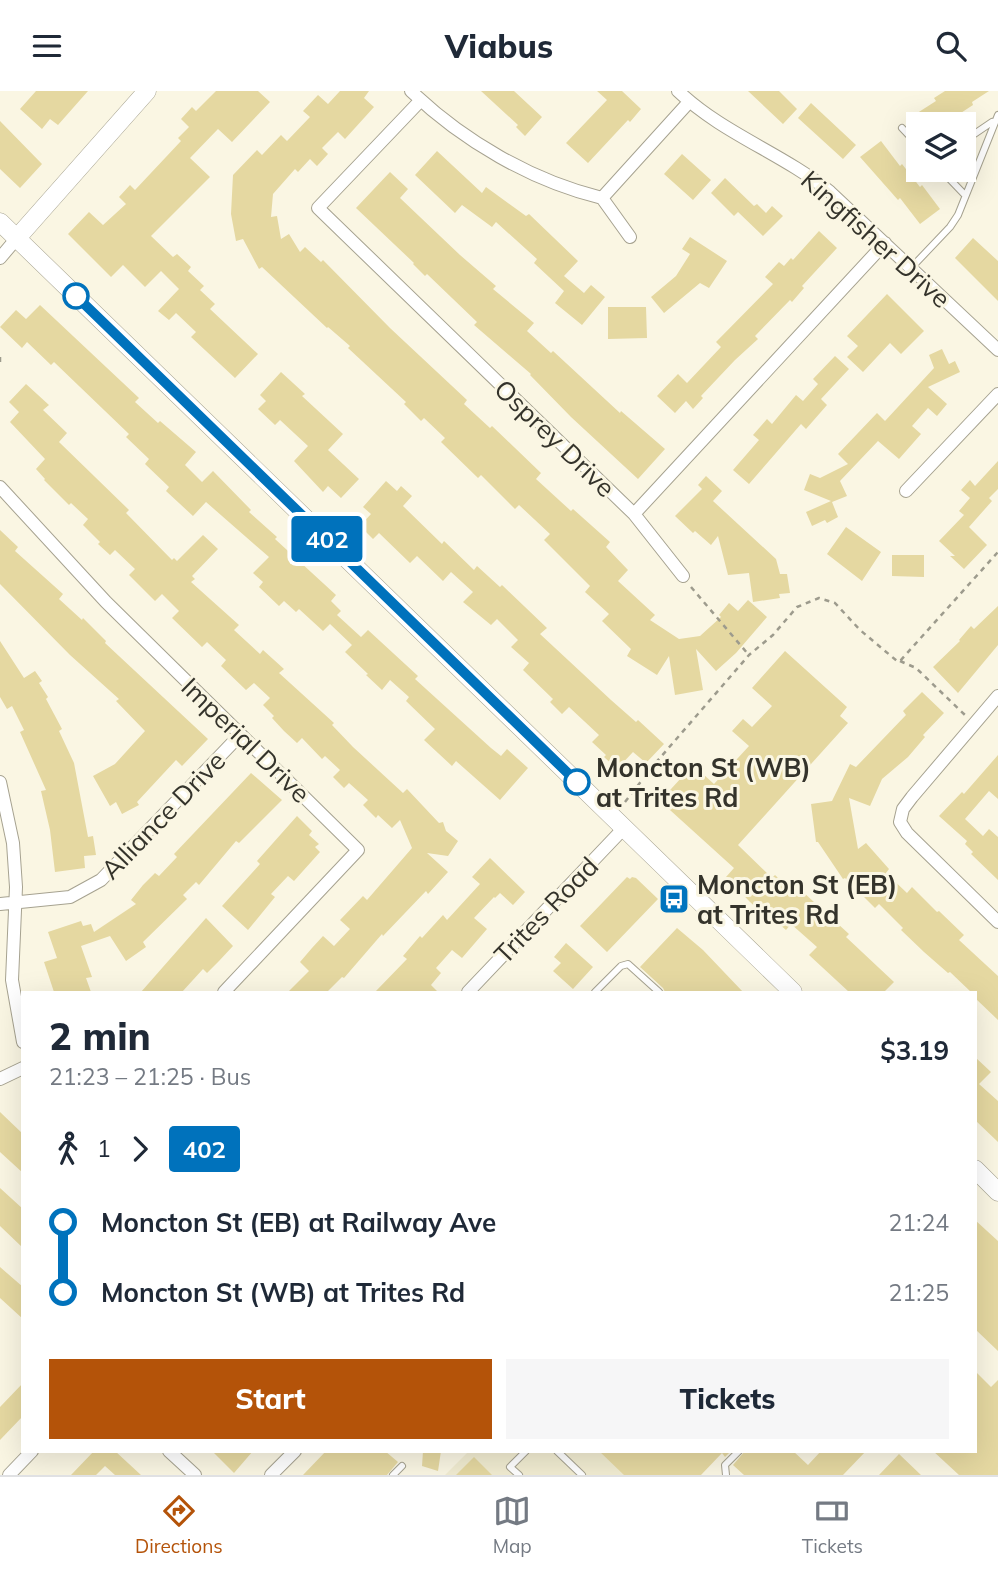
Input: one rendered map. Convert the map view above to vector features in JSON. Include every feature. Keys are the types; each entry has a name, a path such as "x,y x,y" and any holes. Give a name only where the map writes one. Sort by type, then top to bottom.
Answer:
{"street":[{"path":"0,258 147,91"},
{"name":"Kingfisher Drive","path":"678,91 714,121 816,180 998,350"},
{"path":"416,96 469,138 530,172 573,191 602,198 630,237"},
{"name":"Osprey Drive","path":"416,96 318,208 634,514 885,243"},
{"path":"602,198 690,102"},
{"path":"0,222 792,991"},
{"path":"906,491 998,394"},
{"name":"Imperial Drive","path":"0,487 106,602 358,850 225,991"},
{"path":"634,514 683,576"},
{"path":"998,696 912,797 903,809 900,822 907,833 998,922"},
{"name":"Alliance Drive","path":"0,905 70,897 101,880 240,735"},
{"path":"0,782 13,843 15,904 12,980 21,1031"},
{"name":"Trites Road","path":"469,991 624,828"},
{"path":"0,1079 21,1069"},
{"path":"977,1171 998,1192"},
{"path":"9,1475 30,1453"},
{"path":"171,1453 195,1475"},
{"path":"271,1475 293,1453"}],"lane":[{"path":"976,132 996,118"},
{"path":"912,267 958,215 996,118"},
{"path":"902,128 906,132"},
{"path":"952,182 964,194"},
{"path":"596,991 621,966 628,964 658,991"},
{"path":"519,1475 510,1467 524,1453"},
{"path":"559,1453 582,1475"},
{"path":"726,1475 725,1465 737,1453"},
{"path":"393,1475 402,1466"}],"path":[{"path":"0,357 0,363"},
{"path":"900,661 998,552"},
{"path":"683,576 749,655"},
{"path":"625,802 749,655 773,635 797,607 819,597 835,603 860,630 897,661 916,668 965,715"}],"shaded area":[{"path":"467,1453 671,1453 695,1475 445,1475"}],"building":[{"path":"36,91 88,91 58,125 50,119 42,129 20,109"},
{"path":"216,91 258,91 270,102 232,142 218,129 190,158 210,177 151,236 173,257 177,254 191,267 188,271 204,286 200,290 215,304 210,309 258,354 235,378 191,337 196,332 176,313 169,320 158,311 179,289 161,271 145,287 123,265 111,277 68,234 89,212 103,225 126,204 119,197 130,185 135,190 181,141 178,138 189,127 181,119 192,107 196,111"},
{"path":"340,91 369,91 364,98 374,107 345,139 338,132 322,148 328,154 317,166 310,159 298,172 295,169 273,194 271,217 277,216 281,239 289,234 300,252 305,247 321,262 323,260 467,400 464,404 490,428 492,426 541,473 536,479 610,542 606,547 628,570 618,581 655,615 650,620 679,639 700,636 721,617 719,615 729,603 738,611 748,600 767,617 736,653 716,671 696,649 703,690 675,695 669,656 657,675 627,656 631,649 602,621 609,614 585,592 590,586 544,540 550,534 519,505 515,509 481,475 478,478 441,442 445,438 424,418 421,421 404,404 406,402 348,348 350,346 262,267 259,269 243,239 236,241 231,214 233,175 257,150 262,155 281,135 287,141 310,117 303,111 318,95 328,104"},
{"path":"481,91 514,91 542,117 525,136 516,127 518,125"},
{"path":"597,91 622,91 641,109 588,163 566,143 607,100"},
{"path":"748,91 779,91 797,109 783,124"},
{"path":"945,91 989,91 962,112 919,112 936,101 934,98"},
{"path":"811,103 856,145 843,159 798,118"},
{"path":"0,121 42,164 20,188 0,169"},
{"path":"881,141 900,166 902,164 906,169 906,182 916,182 920,187 922,185 940,209 920,224 900,198 898,200 860,157"},
{"path":"437,151 482,193 486,187 526,216 529,214 578,261 564,276 584,293 591,285 605,297 582,325 555,303 564,291 534,263 537,259 496,222 492,227 462,205 455,213 415,175"},
{"path":"682,154 711,180 693,200 664,174"},
{"path":"390,172 408,189 400,198 496,286 493,289 534,323 527,331 665,449 638,479 571,417 531,374 474,325 477,322 427,274 425,276 356,208"},
{"path":"725,178 754,206 757,204 766,213 772,206 783,216 763,236 738,212 734,216 711,193"},
{"path":"819,231 837,248 802,286 804,288 792,302 790,300 755,336 758,339 701,396 703,398 693,409 686,401 675,413 657,396 678,374 687,383 721,347 716,342 773,284 765,277 779,262 784,266 791,258 793,260"},
{"path":"690,237 727,261 709,288 700,283 664,313 651,297 676,276 690,254 682,249"},
{"path":"973,238 998,261 998,301 955,258"},
{"path":"887,294 924,331 901,354 890,343 863,372 847,357 858,346 847,336"},
{"path":"40,305 139,398 135,402 196,452 185,465 202,482 213,471 251,510 249,512 277,537 275,539 336,595 331,601 341,611 337,615 361,637 368,630 418,676 415,679 491,748 501,756 507,749 528,768 500,800 456,761 452,766 424,740 435,729 406,701 409,697 390,680 382,690 366,675 368,674 345,652 352,645 330,624 323,631 299,609 296,612 284,601 279,606 259,587 263,582 253,573 269,557 206,502 193,516 166,491 169,487 145,464 149,459 126,437 129,434 54,362 51,365 27,342 22,348 0,327 16,310 26,319"},
{"path":"608,307 646,307 647,338 608,339"},
{"path":"942,349 949,364 955,361 960,372 928,387 947,404 937,416 928,408 912,426 921,434 899,459 878,441 840,481 847,496 832,502 838,517 812,526 806,512 831,501 804,490 810,474 820,478 848,464 838,454 877,413 885,421 934,368 929,355"},
{"path":"835,356 849,369 821,399 827,405 806,429 801,424 749,484 733,470 759,440 753,435 767,419 772,424 796,395 803,401 818,384 813,379"},
{"path":"281,372 305,394 302,396 343,434 328,450 359,479 341,498 328,486 323,492 294,461 308,446 280,420 275,425 258,409 266,401 260,395"},
{"path":"26,384 49,405 43,410 67,433 59,442 129,510 126,513 172,560 174,558 177,561 203,535 218,549 192,576 195,579 191,582 239,625 234,630 260,654 263,650 284,669 279,673 334,723 332,725 353,747 403,793 407,789 439,823 443,822 446,831 458,841 448,856 427,853 448,872 428,894 426,891 383,936 382,934 344,978 328,991 289,991 309,971 300,962 312,948 323,936 334,946 350,929 340,920 363,896 367,900 412,848 400,820 392,828 378,815 376,818 363,805 368,800 349,783 344,788 333,777 340,770 325,756 322,759 302,738 297,743 272,718 274,716 263,705 270,698 254,683 246,690 221,666 226,660 207,642 202,647 172,618 179,611 162,594 155,601 129,575 135,569 115,550 110,555 98,544 100,542 83,525 88,519 71,503 69,505 36,469 45,459 10,422 19,412 9,402"},
{"path":"998,461 998,489 989,498 992,501 969,527 987,545 964,569 939,541 964,515 959,511 970,498 961,490 970,480 975,486"},
{"path":"706,476 722,491 713,501 776,559 780,574 787,574 790,593 779,594 780,598 753,602 749,573 728,575 718,536 711,545 675,516 702,489 698,485"},
{"path":"386,481 397,491 401,486 412,496 403,506 442,544 444,541 474,570 477,566 500,587 502,585 547,628 540,634 611,700 664,744 646,763 633,752 617,769 592,742 599,735 569,707 562,714 550,702 553,699 523,670 529,663 511,647 518,640 497,619 491,625 463,602 473,592 451,572 443,581 417,556 410,563 379,533 373,539 360,526 371,514 363,507"},
{"path":"846,527 881,552 862,581 827,554"},
{"path":"0,530 18,547 15,551 63,594 59,599 82,620 83,618 105,643 208,739 182,766 176,760 137,802 139,805 122,814 116,802 110,806 93,776 115,764 145,731 116,701 119,699 70,655 0,584"},
{"path":"892,555 924,555 924,577 892,576"},
{"path":"998,606 998,645 958,693 933,667 960,641 971,626 974,629"},
{"path":"0,641 24,678 35,671 42,681 39,683 62,729 59,731 74,763 88,837 93,836 96,855 84,856 85,868 55,872 50,830 41,791 46,790 20,732 24,730 12,706 7,709 0,697"},
{"path":"785,651 847,707 840,716 848,723 738,845 772,878 775,875 799,897 803,892 849,934 846,937 894,982 885,991 848,991 809,955 817,947 791,924 786,930 750,902 726,877 734,868 660,801 693,765 714,784 749,746 732,731 743,719 752,727 772,706 752,688"},
{"path":"922,692 944,713 923,735 925,737 908,757 882,779 870,806 849,798 858,849 866,843 889,869 886,873 907,893 912,887 939,911 964,935 959,940 998,976 998,1020 977,1000 977,991 970,991 948,973 901,930 903,928 879,904 875,908 843,879 816,842 811,804 832,801 850,764 856,767 906,715 903,711"},
{"path":"998,755 998,799 989,791 965,819 983,836 989,829 998,837 998,880 971,854 973,852 965,844 967,841 939,816 962,792 964,794"},
{"path":"251,773 282,800 239,843 236,841 199,885 196,882 183,895 187,899 143,942 146,947 126,961 110,936 81,946 92,977 86,978 91,991 54,991 44,962 57,958 48,932 81,921 83,926 91,924 94,932 136,904 131,900 155,873 159,876 177,857 174,854"},
{"path":"297,816 312,831 309,835 319,844 315,847 320,852 294,881 288,876 271,894 275,897 248,930 222,906 260,864 257,861"},
{"path":"490,858 525,892 513,905 500,893 474,918 487,929 462,958 452,950 436,968 441,973 431,985 437,991 376,991 407,959 403,956 420,936 422,938 443,915 447,920 480,884 472,877"},
{"path":"627,877 636,878 658,899 607,952 580,926"},
{"path":"206,918 233,946 207,973 203,969 183,991 142,991"},
{"path":"677,928 703,950 742,991 664,991 640,967"},
{"path":"566,943 593,967 573,989 553,971 561,963 554,957"},
{"path":"977,1059 991,1072 979,1084 998,1101 998,1142 977,1122"},
{"path":"0,1112 21,1132 21,1171 0,1152"},
{"path":"0,1188 21,1207 21,1246 0,1226"},
{"path":"977,1222 998,1241 998,1351 977,1331"},
{"path":"0,1267 21,1285 21,1317 0,1298"},
{"path":"977,1373 991,1387 998,1380 998,1475 959,1475 935,1453 977,1453"},
{"path":"21,1385 21,1418 0,1440 0,1407"},
{"path":"92,1453 117,1453 141,1475 115,1475 105,1466 96,1475 71,1475"},
{"path":"214,1453 251,1453 234,1473"},
{"path":"324,1453 387,1453 398,1462 387,1475 303,1475"},
{"path":"423,1453 441,1453 438,1471 422,1466"},
{"path":"601,1453 722,1453 701,1475 624,1475"},
{"path":"743,1453 795,1453 808,1465 819,1453 864,1453 843,1475 744,1475 733,1465"},
{"path":"899,1454 921,1475 879,1475"},
{"path":"474,1457 492,1475 456,1475"}],"bus line":[{"name":"402","path":"76,296 577,782"}],"place":[{"name":"Moncton St (WB) at Trites Rd","path":"577,782"},
{"name":"Moncton St (EB) at Trites Rd","path":"674,899"}]}
